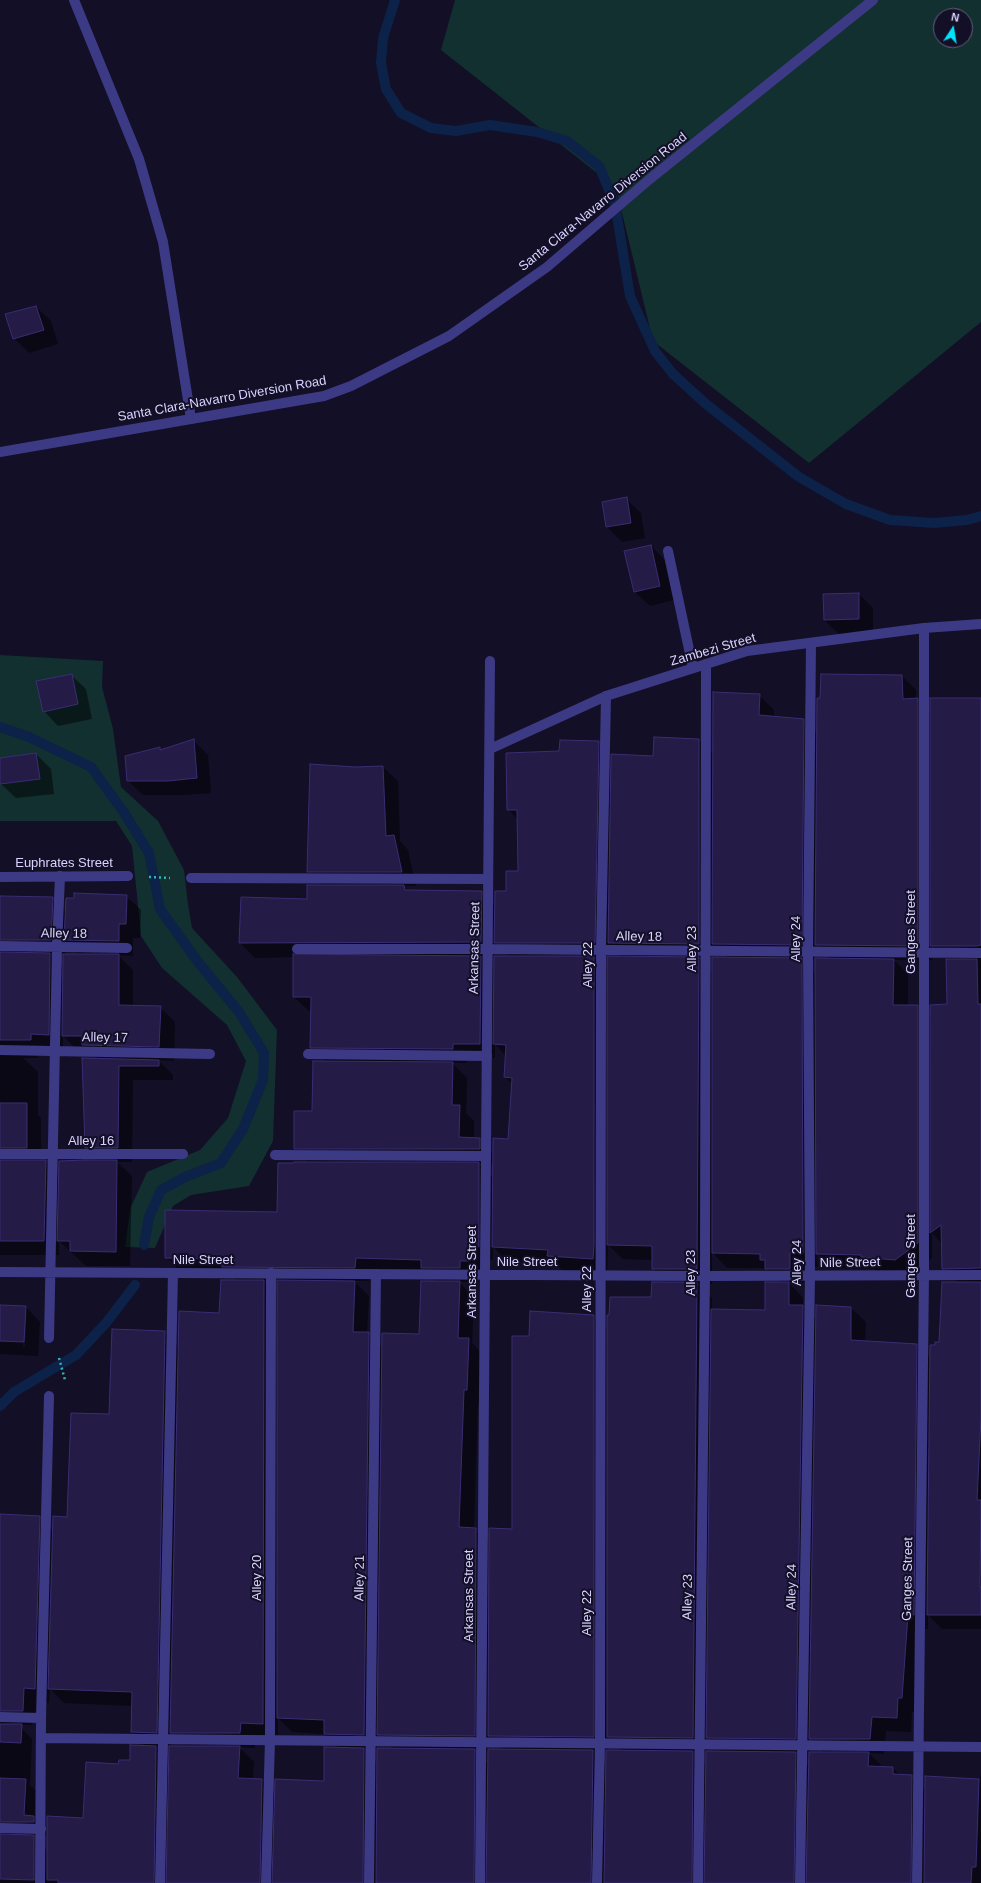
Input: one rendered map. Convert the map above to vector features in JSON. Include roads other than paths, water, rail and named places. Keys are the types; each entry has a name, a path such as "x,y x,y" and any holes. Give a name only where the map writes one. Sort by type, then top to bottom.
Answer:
{"street":[{"path":"74,0 139,159 159,226 163,242 191,419"},
{"name":"Santa Clara-Navarro Diversion Road","path":"0,452 324,396 351,386 449,336 547,267 651,178 873,0"},
{"path":"668,550 693,668"},
{"name":"Zambezi Street","path":"490,749 606,696 747,651 924,628 981,624"},
{"name":"Ganges Street","path":"917,1883 924,1275 924,628"},
{"name":"Alley 24","path":"800,1883 810,1276 808,953 811,643"},
{"name":"Arkansas Street","path":"480,1883 490,661"},
{"name":"Alley 23","path":"698,1883 705,1276 706,664"},
{"name":"Alley 22","path":"597,1883 600,1743 601,950 606,696"},
{"path":"49,1338 52,1154 60,876"},
{"name":"Euphrates Street","path":"0,877 128,876"},
{"path":"191,878 488,879"},
{"name":"Alley 18","path":"0,946 126,948"},
{"name":"Alley 18","path":"297,949 705,950 808,953 981,953"},
{"name":"Alley 17","path":"0,1050 210,1054"},
{"path":"308,1054 487,1056"},
{"name":"Alley 16","path":"0,1154 183,1154"},
{"path":"275,1155 486,1156"},
{"name":"Nile Street","path":"0,1272 705,1276 981,1275"},
{"path":"160,1883 173,1273"},
{"name":"Alley 20","path":"266,1883 270,1739 271,1274"},
{"name":"Alley 21","path":"369,1883 372,1741 376,1274"},
{"path":"40,1883 41,1718 49,1396"},
{"path":"0,1717 41,1718"},
{"path":"41,1738 981,1747"},
{"path":"0,1828 41,1829"}],"waterway":[{"path":"395,0 383,38 381,63 386,89 401,113 431,128 456,131 490,125 537,132 567,141 599,166 615,204 630,296 655,351 673,374 706,404 799,477 846,504 890,520 934,523 967,520 981,516"},
{"path":"0,727 29,737 91,767 123,811 149,853 160,909 198,962 239,1012 264,1053 263,1080 243,1129 221,1163 185,1177 161,1190 149,1217 144,1245"},
{"path":"0,1406 14,1392 76,1355 106,1323 135,1285"}]}
